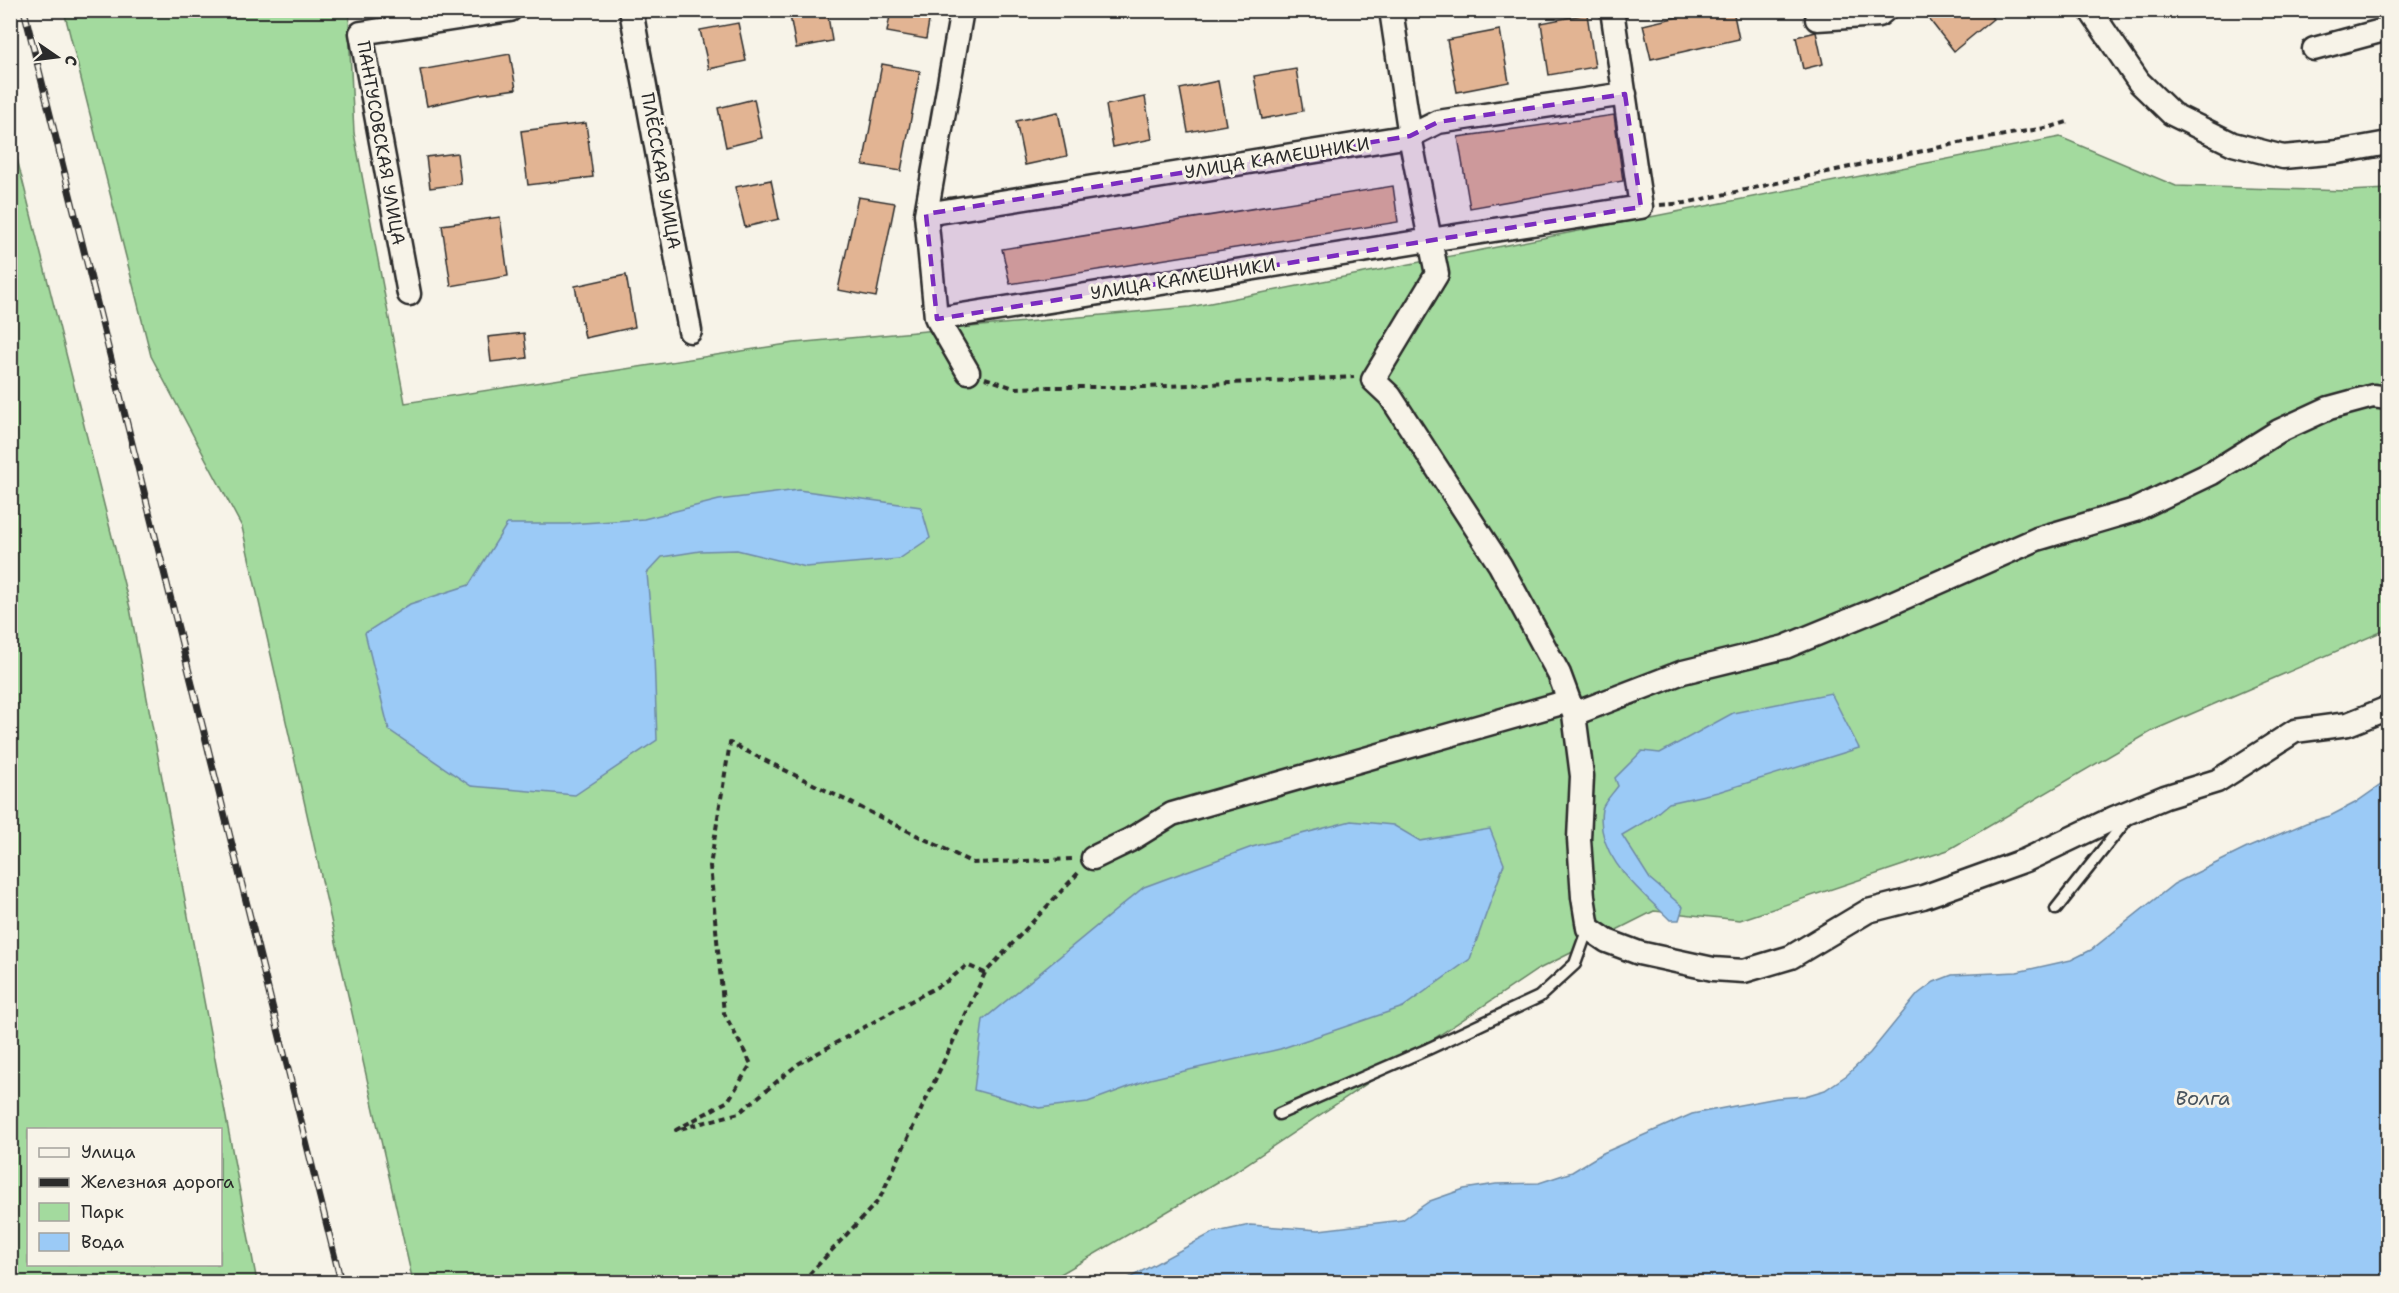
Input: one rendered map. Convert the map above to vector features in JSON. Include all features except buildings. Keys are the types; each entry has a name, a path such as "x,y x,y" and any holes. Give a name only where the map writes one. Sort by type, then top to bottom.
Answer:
{"street":[{"name":"ПАНТУСОВСКАЯ УЛИЦА","path":"409,294 361,33 510,10"},
{"name":"ПЛЁССКАЯ УЛИЦА","path":"631,10 690,331"},
{"path":"962,10 926,214 937,319 968,372"},
{"path":"1391,10 1410,136 1437,274 1373,380 1390,396 1500,565 1559,674 1572,708 1582,776 1579,839 1583,897 1588,928 1607,941 1638,953 1713,969 1744,971 1791,957 1868,911 1923,897 2026,860 2133,811 2217,781 2295,731 2348,724 2388,708"},
{"path":"1612,10 1641,207"},
{"path":"1817,20 1880,15 1885,10"},
{"path":"2091,10 2139,82 2172,114 2233,144 2283,157 2388,143"},
{"path":"2314,49 2388,29"},
{"name":"УЛИЦА КАМЕШНИКИ","path":"926,214 1410,136 1438,122 1624,94"},
{"name":"УЛИЦА КАМЕШНИКИ","path":"937,319 1641,207"},
{"path":"1093,858 1130,840 1172,814 1572,708 1683,672 1785,647 1893,603 2037,539 2135,510 2212,473 2279,431 2329,408 2373,396 2388,398"}],"lane":[{"path":"2056,909 2133,811"},
{"path":"1279,1114 1428,1049 1539,997 1575,964 1588,928"}],"path":[{"path":"1641,207 1684,203 2067,122"},
{"path":"968,372 1014,387 1147,387 1349,376 1373,380"},
{"path":"985,973 967,965 949,980 798,1064 739,1113 676,1130 728,1101 751,1064 724,1013 710,866 730,743 973,863 1093,858"},
{"path":"802,1282 879,1200 985,973 1093,858"}],"highlighted area":[{"path":"1625,94 1641,207 937,319 926,214 1410,136 1438,122"}],"green space":[{"path":"64,11 350,11 354,133 405,403 794,343 1190,307 2060,137 2176,186 2348,191 2388,189 2388,629 2154,730 1948,850 1740,920 1654,911 1537,970 1233,1173 1047,1282 413,1282 242,527 151,356"},
{"path":"10,131 130,608 257,1282 11,1282"}],"water":[{"path":"798,490 921,507 930,538 899,559 806,567 737,550 700,551 662,557 647,573 654,655 657,740 575,795 471,786 389,730 365,633 410,604 469,585 507,524 567,524 644,519 719,500"},
{"path":"1831,693 1859,748 1718,792 1669,803 1651,818 1622,835 1650,879 1683,907 1679,920 1670,920 1622,871 1605,842 1601,826 1602,809 1618,786 1615,778 1642,751 1660,753 1733,713"},
{"name":"Волга","path":"2388,780 2388,1282 1122,1282 1212,1233 1250,1225 1319,1230 1402,1220 1430,1201 1464,1189 1496,1184 1539,1183 1572,1172 1603,1153 1692,1114 1777,1098 1805,1096 1825,1090 1847,1075 1870,1053 1918,994 1934,982 1952,975 2017,972 2071,960 2091,950 2174,884 2247,848 2306,823 2330,816 2355,803"},
{"path":"1351,821 1393,825 1420,841 1490,829 1504,864 1470,959 1403,1007 1280,1049 1150,1079 1088,1102 1039,1108 974,1090 983,1020 1144,887 1252,847"}],"railway":[{"path":"24,10 341,1282"}]}
